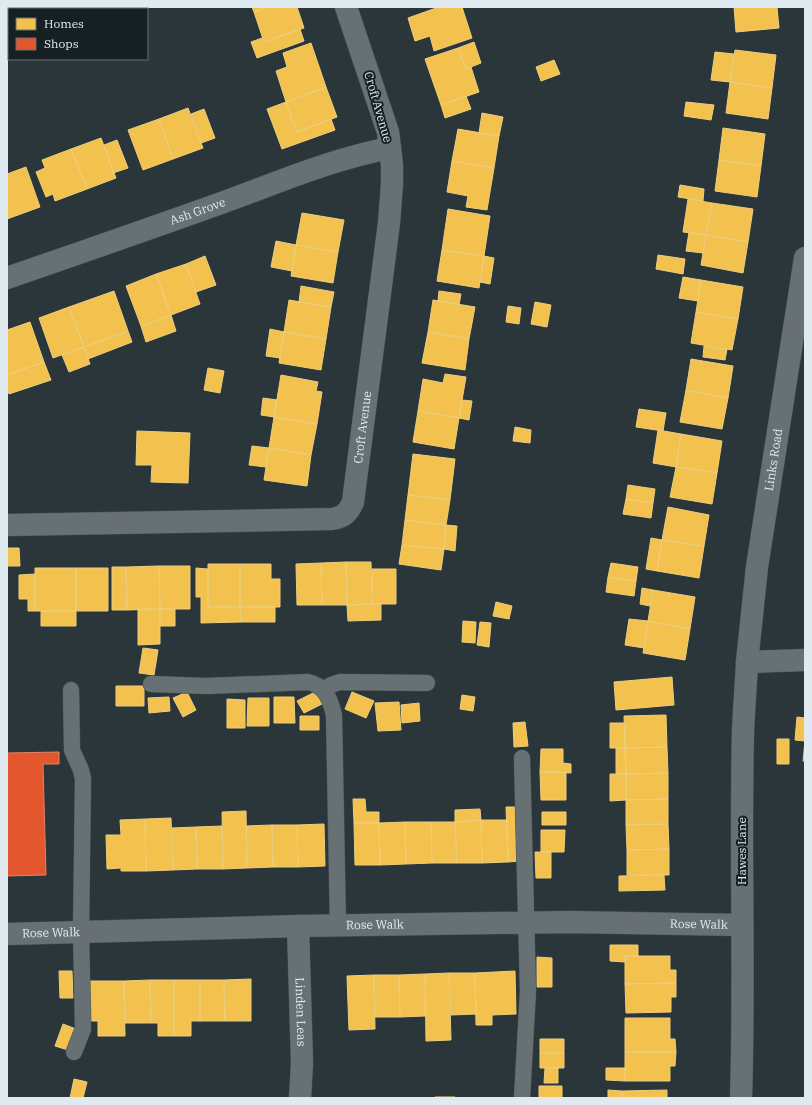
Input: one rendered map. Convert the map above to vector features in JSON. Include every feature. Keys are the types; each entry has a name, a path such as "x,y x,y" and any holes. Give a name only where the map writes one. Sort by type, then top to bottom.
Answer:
{"street":[{"name":"Croft Avenue","path":"7,525 332,519 342,518 348,511 353,502 389,223 392,184 388,132 346,7"},
{"name":"Ash Grove","path":"7,278 225,202 320,166 390,148"},
{"name":"Links Road","path":"747,662 758,562 805,258"},
{"path":"747,662 805,660"},
{"name":"Hawes Lane","path":"741,1098 743,737 747,662"},
{"name":"Rose Walk","path":"7,934 81,931 526,922 742,926"},
{"name":"Linden Leas","path":"298,926 302,1063 300,1098"}],"lane":[{"path":"151,684 207,686 308,682 316,684 324,690 330,700 334,715 338,926"},
{"path":"324,690 331,685 340,682 427,683"},
{"path":"72,690 72,750 81,770 83,779 81,931 83,1029 74,1052"},
{"path":"522,758 528,991 522,1098"}],"building: Homes":[{"path":"7,7 26,7 8,8 7,25"},
{"path":"26,7 58,7 55,8"},
{"path":"72,7 72,8 55,8"},
{"path":"252,7 269,7 254,12"},
{"path":"269,7 297,7 304,28 264,42 254,12"},
{"path":"439,7 462,7 472,38 434,51 430,36 415,41 408,18"},
{"path":"734,7 777,7 779,28 736,32"},
{"path":"300,29 304,41 257,58 251,42 262,38 264,42"},
{"path":"474,42 481,63 466,69 458,48"},
{"path":"311,43 326,87 286,102 276,71 287,67 283,53"},
{"path":"458,48 466,69 471,67 479,92 441,105 425,59"},
{"path":"735,50 776,55 772,88 730,82"},
{"path":"715,52 734,54 730,82 711,80"},
{"path":"554,60 560,74 541,81 536,67"},
{"path":"730,82 772,88 768,119 726,113"},
{"path":"326,87 337,117 297,132 286,102"},
{"path":"466,96 471,109 445,118 441,105"},
{"path":"286,102 297,132 331,119 335,130 282,149 267,109"},
{"path":"686,102 714,105 711,120 684,116"},
{"path":"188,108 203,148 173,159 159,119"},
{"path":"204,109 215,138 201,143 191,114"},
{"path":"482,113 503,117 499,136 479,133"},
{"path":"159,119 173,159 143,170 128,130"},
{"path":"723,128 765,134 761,166 719,160"},
{"path":"458,129 499,136 494,168 452,161"},
{"path":"101,138 116,178 87,189 71,149"},
{"path":"117,140 128,168 113,173 104,145"},
{"path":"71,149 87,189 55,201 53,194 46,197 36,172 45,168 42,160"},
{"path":"719,160 761,166 757,197 715,191"},
{"path":"452,161 494,168 487,210 466,207 468,196 447,192"},
{"path":"26,167 40,207 7,219 7,174"},
{"path":"680,185 704,189 703,201 678,197"},
{"path":"688,199 712,203 706,235 683,232"},
{"path":"712,203 753,209 748,242 706,235"},
{"path":"448,209 490,216 484,256 442,250"},
{"path":"302,213 344,220 338,252 296,245"},
{"path":"689,232 706,235 703,253 686,251"},
{"path":"706,235 748,242 743,273 701,265"},
{"path":"276,241 296,245 292,271 271,267"},
{"path":"296,245 338,252 333,283 291,276"},
{"path":"442,250 484,256 479,288 437,281"},
{"path":"658,255 685,259 683,274 656,269"},
{"path":"205,256 216,285 196,292 186,264"},
{"path":"484,256 494,258 490,284 480,282"},
{"path":"186,264 200,304 171,315 156,274"},
{"path":"156,274 171,315 141,326 126,286"},
{"path":"683,277 701,280 698,301 679,298"},
{"path":"701,280 743,287 738,319 696,312"},
{"path":"301,286 334,292 331,307 299,302"},
{"path":"114,291 128,331 84,347 69,307"},
{"path":"439,291 461,294 459,305 438,301"},
{"path":"289,300 331,307 326,339 284,332"},
{"path":"433,300 475,307 469,339 428,332"},
{"path":"535,302 551,305 547,327 531,324"},
{"path":"508,306 521,308 519,324 506,322"},
{"path":"69,307 84,347 53,358 39,318"},
{"path":"696,312 738,319 732,350 691,343"},
{"path":"171,315 176,331 146,342 141,326"},
{"path":"30,322 44,362 7,375 7,330"},
{"path":"270,329 284,332 280,358 266,356"},
{"path":"128,331 132,342 88,359 84,347"},
{"path":"284,332 326,339 321,370 279,363"},
{"path":"428,332 469,339 465,370 422,363"},
{"path":"704,346 727,349 725,360 703,357"},
{"path":"84,347 90,364 69,372 62,355"},
{"path":"691,359 733,366 728,398 686,390"},
{"path":"44,362 51,380 9,394 7,387 7,375"},
{"path":"208,368 224,371 220,393 204,390"},
{"path":"445,374 466,377 459,418 418,411 423,379 443,383"},
{"path":"281,375 318,382 316,391 322,392 317,424 274,417"},
{"path":"686,390 728,398 722,429 680,422"},
{"path":"263,398 277,400 274,417 261,415"},
{"path":"462,400 472,401 469,420 459,418"},
{"path":"639,409 666,413 663,431 636,427"},
{"path":"418,411 459,418 454,449 413,442"},
{"path":"274,417 317,424 311,455 269,448"},
{"path":"515,427 531,430 530,443 513,441"},
{"path":"658,430 681,434 676,467 653,463"},
{"path":"137,431 190,433 188,483 151,482 152,465 136,465"},
{"path":"681,434 722,441 717,473 676,467"},
{"path":"252,446 269,448 266,467 249,465"},
{"path":"269,448 311,455 307,486 264,480"},
{"path":"413,454 455,459 450,500 408,495"},
{"path":"676,467 717,473 712,504 670,497"},
{"path":"628,485 655,489 653,503 626,499"},
{"path":"408,495 450,500 446,525 405,520"},
{"path":"626,499 653,503 651,518 623,514"},
{"path":"668,507 709,515 704,546 662,540"},
{"path":"405,520 446,525 444,549 402,545"},
{"path":"446,525 457,526 455,551 444,549"},
{"path":"651,538 662,540 657,571 646,569"},
{"path":"662,540 704,546 699,578 657,571"},
{"path":"402,545 444,549 441,570 399,564"},
{"path":"7,548 19,548 20,566 7,566"},
{"path":"346,562 371,562 372,604 347,605"},
{"path":"346,562 347,605 322,605 321,563"},
{"path":"321,563 322,605 297,605 296,564"},
{"path":"611,563 638,567 636,581 608,577"},
{"path":"208,564 240,564 240,607 208,607"},
{"path":"240,564 271,564 271,579 280,579 280,607 240,607"},
{"path":"159,566 190,566 190,609 160,609"},
{"path":"159,566 160,609 127,610 126,567"},
{"path":"112,567 126,567 127,610 112,610"},
{"path":"35,568 76,568 76,611 35,611"},
{"path":"76,568 108,568 108,611 76,611"},
{"path":"196,568 208,569 208,607 240,607 241,622 201,623 201,597 196,597"},
{"path":"372,569 396,569 396,604 372,604"},
{"path":"35,574 35,611 28,611 28,599 19,599 19,575"},
{"path":"608,577 636,581 634,596 606,592"},
{"path":"642,588 653,590 650,606 640,604"},
{"path":"653,590 695,597 690,629 648,621"},
{"path":"496,602 512,606 509,619 493,616"},
{"path":"381,604 381,620 348,621 347,605"},
{"path":"240,607 275,607 275,622 241,622"},
{"path":"138,609 160,609 160,644 138,645"},
{"path":"160,609 175,609 175,626 159,626"},
{"path":"41,611 76,611 76,626 41,626"},
{"path":"629,619 648,621 644,648 625,645"},
{"path":"463,621 476,622 475,643 462,642"},
{"path":"648,621 690,629 685,660 643,653"},
{"path":"480,622 491,623 489,647 477,645"},
{"path":"143,648 158,650 154,675 139,673"},
{"path":"672,677 674,705 616,710 614,682"},
{"path":"116,686 144,686 144,706 116,706"},
{"path":"317,691 324,703 304,713 297,701"},
{"path":"187,692 196,710 183,717 173,698"},
{"path":"352,692 374,701 366,718 345,709"},
{"path":"462,695 475,697 473,711 460,709"},
{"path":"169,697 170,711 149,713 148,698"},
{"path":"274,697 294,697 295,723 274,723"},
{"path":"248,698 269,698 269,726 247,726"},
{"path":"227,699 245,700 245,728 227,728"},
{"path":"399,702 401,730 378,731 375,703"},
{"path":"419,703 420,721 402,723 401,705"},
{"path":"666,715 667,747 625,748 624,716"},
{"path":"300,716 319,716 319,730 300,730"},
{"path":"797,717 805,718 805,741 795,740"},
{"path":"525,722 528,746 514,747 513,723"},
{"path":"610,723 625,723 625,748 610,748"},
{"path":"777,739 789,739 789,764 777,764"},
{"path":"805,741 805,761 803,761"},
{"path":"667,747 668,773 626,774 625,748"},
{"path":"616,748 625,748 626,774 616,774"},
{"path":"541,749 563,749 563,763 571,764 571,773 540,772"},
{"path":"540,772 566,772 566,800 541,800"},
{"path":"668,773 668,799 626,800 626,774"},
{"path":"610,774 626,774 626,800 610,801"},
{"path":"353,799 365,799 366,812 379,812 379,823 354,823"},
{"path":"668,799 668,824 626,825 626,800"},
{"path":"506,807 518,807 520,861 508,862"},
{"path":"480,809 481,820 455,822 455,810"},
{"path":"246,811 247,868 223,869 222,812"},
{"path":"542,812 566,812 566,825 542,825"},
{"path":"171,818 173,870 146,871 145,819"},
{"path":"145,819 146,871 121,871 121,868 107,869 106,835 121,835 120,820"},
{"path":"481,820 482,863 457,863 455,822"},
{"path":"481,820 507,820 508,862 482,863"},
{"path":"405,822 406,864 380,865 379,823"},
{"path":"405,822 431,822 432,863 406,864"},
{"path":"431,822 455,822 457,863 432,863"},
{"path":"354,823 379,823 380,865 355,865"},
{"path":"324,824 325,866 298,867 297,825"},
{"path":"668,824 669,849 627,850 626,825"},
{"path":"272,825 297,825 298,867 273,867"},
{"path":"272,825 273,867 247,868 246,826"},
{"path":"222,826 223,869 197,869 196,827"},
{"path":"196,827 197,869 173,870 172,828"},
{"path":"541,830 565,830 564,852 541,852"},
{"path":"669,849 669,875 627,875 627,850"},
{"path":"535,852 551,852 551,878 536,878"},
{"path":"664,875 665,890 619,891 619,876"},
{"path":"610,945 638,945 638,956 625,956 625,962 610,961"},
{"path":"625,956 670,956 670,970 676,970 676,983 625,984"},
{"path":"537,957 552,958 552,987 537,987"},
{"path":"59,971 72,971 73,998 60,998"},
{"path":"515,971 516,1014 492,1015 492,1025 476,1025 475,973"},
{"path":"449,973 451,1040 426,1041 425,974"},
{"path":"449,973 475,973 476,1014 451,1015"},
{"path":"425,974 425,1016 400,1017 399,975"},
{"path":"374,975 375,1029 349,1030 347,976"},
{"path":"374,975 399,975 400,1017 375,1017"},
{"path":"251,979 251,1021 225,1021 224,980"},
{"path":"150,980 174,980 174,1036 158,1036 158,1023 151,1023"},
{"path":"150,980 151,1023 125,1023 124,981"},
{"path":"174,980 200,980 200,1021 191,1021 191,1036 174,1036"},
{"path":"200,980 224,980 225,1021 200,1021"},
{"path":"86,981 124,981 125,1036 98,1036 98,1021 87,1021"},
{"path":"676,983 676,997 671,997 671,1012 626,1013 625,984"},
{"path":"625,1018 670,1018 670,1039 675,1039 676,1052 625,1052"},
{"path":"63,1024 76,1029 68,1050 55,1046"},
{"path":"540,1039 564,1039 564,1053 540,1053"},
{"path":"625,1052 676,1052 675,1066 670,1066 670,1081 625,1081"},
{"path":"540,1053 564,1053 564,1068 540,1068"},
{"path":"545,1068 558,1068 558,1083 544,1083"},
{"path":"606,1068 625,1068 625,1081 606,1080"},
{"path":"74,1079 87,1082 83,1098 70,1098"},
{"path":"539,1086 562,1086 562,1098 539,1098"},
{"path":"608,1090 622,1091 622,1098 608,1098"},
{"path":"667,1090 667,1098 622,1098 622,1091"},
{"path":"455,1097 455,1098 435,1098"}],"building: Shops":[{"path":"59,752 59,764 43,764 46,875 7,876 7,753"}]}
